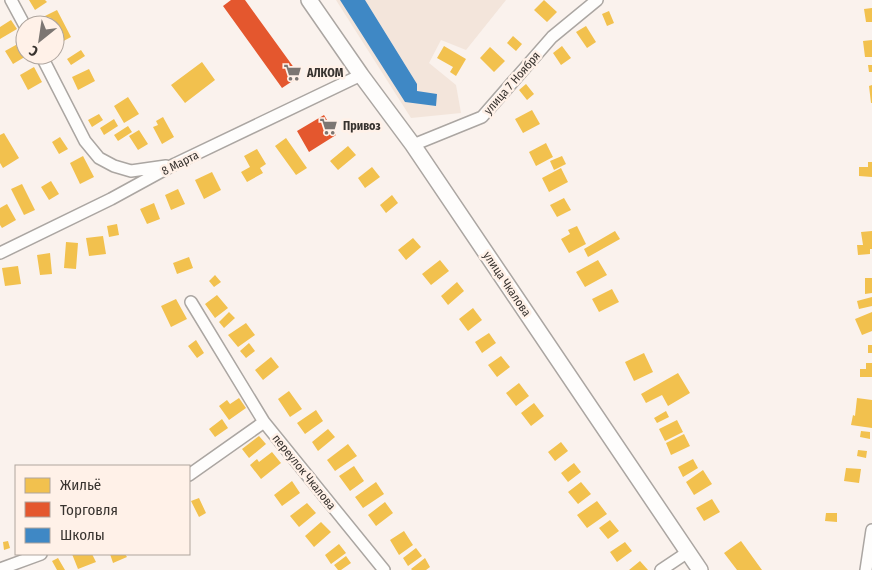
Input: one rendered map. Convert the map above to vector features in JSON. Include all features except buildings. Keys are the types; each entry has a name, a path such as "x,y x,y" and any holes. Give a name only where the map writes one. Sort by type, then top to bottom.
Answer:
{"street":[{"path":"11,0 19,15"},
{"name":"улица Чкалова","path":"309,0 413,145 700,570"},
{"name":"улица 7 Ноября","path":"413,145 482,117 552,37 598,0"},
{"path":"46,65 84,141 99,158 114,166 131,171 175,164"},
{"name":"8 Марта","path":"0,253 111,199 175,164 361,75"},
{"path":"190,302 264,422"},
{"name":"переулок Чкалова","path":"190,474 264,422 384,570"},
{"path":"866,570 872,530"},
{"path":"661,570 688,552"},
{"path":"0,569 38,555"}],"shaded area":[{"path":"336,0 506,0 466,50 441,40 429,63 456,85 461,113 411,118"}],"place":[{"name":"АЛКОМ","path":"293,73"},
{"name":"Привоз","path":"329,126"}]}
